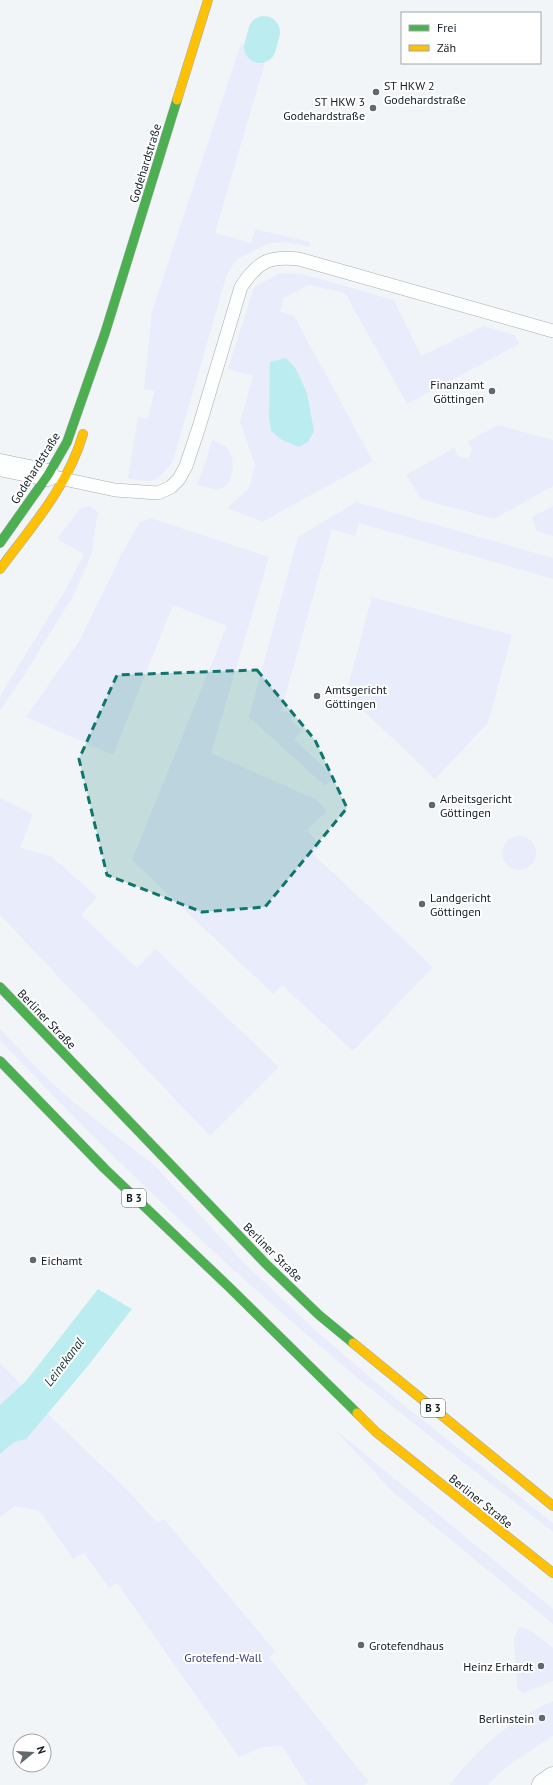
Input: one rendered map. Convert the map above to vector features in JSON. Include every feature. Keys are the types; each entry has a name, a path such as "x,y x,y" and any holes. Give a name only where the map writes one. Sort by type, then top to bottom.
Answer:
{"main road":[{"name":"Godehardstraße","path":"0,569 57,477 67,442 105,333 208,0"},
{"name":"Godehardstraße","path":"89,408 105,333"},
{"name":"Godehardstraße","path":"0,543 57,477 81,446 86,423"},
{"name":"Berliner Straße","path":"0,987 266,1264 319,1315 551,1501"},
{"name":"Berliner Straße","path":"0,1061 111,1175 228,1286 376,1432 553,1573"}],"street":[{"path":"0,465 57,477"},
{"path":"543,1785 553,1778"}],"lane":[{"path":"57,477 115,490 158,493 171,486 179,479 186,466 199,427 241,287 250,273 259,264 271,259 299,259 553,331"}],"highlighted area":[{"path":"257,670 315,740 347,808 265,907 202,912 107,875 79,759 117,675"}],"green space":[{"path":"241,44 269,49 215,233 251,243 255,229 310,242 309,247 287,242 270,243 237,259 227,274 173,461 159,477 154,480 144,481 128,478 138,417 148,419 154,391 144,389 152,311"},
{"path":"280,273 302,274 394,300 421,356 484,326 514,335 519,344 407,404 345,293 309,285 284,298 280,311 294,316 373,461 262,522 227,508 249,488 255,465 240,422 253,376 228,369 254,287"},
{"path":"498,425 553,440 553,486 494,519 421,499 406,475 454,448 458,456 469,458 472,449 467,442"},
{"path":"212,440 226,447 230,451 233,464 231,477 228,483 224,487 218,489 197,484 206,462"},
{"path":"356,502 553,558 553,579 359,523 355,536 332,529 281,711 293,714 291,720 302,730 294,739 334,777 325,786 249,717 298,537"},
{"path":"90,506 98,512 91,556 73,596 23,677 0,710 0,696 66,589 84,554 57,539 81,508"},
{"path":"553,506 553,536 537,531 532,517"},
{"path":"150,518 269,557 211,753 317,800 327,811 307,830 321,846 313,854 433,967 353,1051 282,985 273,994 132,860 227,626 173,605 113,755 26,717 80,640 121,555 140,522"},
{"path":"372,597 512,635 488,723 435,779 346,694"},
{"path":"0,798 33,814 20,848 51,856 97,897 81,915 137,968 155,949 279,1067 210,1136 0,915"},
{"path":"516,836 522,836 526,837 533,843 536,853 535,860 529,867 522,870 516,870 512,869 505,863 502,856 502,850 503,846 509,839"},
{"path":"0,1029 45,1076 73,1102 155,1166 246,1265 316,1331 396,1399 553,1523 553,1532 360,1380 266,1299 175,1215 86,1129 0,1040"},
{"name":"Grotefend-Wall","path":"0,1363 53,1419 124,1487 158,1523 164,1519 275,1651 269,1657 369,1782 364,1785 307,1785 282,1746 263,1747 239,1757 117,1583 109,1588 84,1553 73,1559 40,1511 15,1506 0,1517"},
{"path":"332,1427 553,1609 553,1624 394,1493"},
{"path":"521,1627 530,1630 553,1648 553,1681 524,1693 518,1690 517,1686 514,1639 518,1629"},
{"path":"553,1701 553,1736 505,1768 488,1785 450,1785 471,1759 496,1736 524,1716"}],"water":[{"path":"286,358 296,369 307,393 314,431 308,442 299,447 282,440 271,431 269,417 270,362"},
{"path":"98,1289 132,1309 87,1367 26,1439 14,1442 0,1454 0,1405 26,1381"}],"waterway":[{"name":"Leinekanal","path":"260,47 264,32"}],"traffic: fast":[{"path":"0,543 48,475 67,442 105,333 177,100"},
{"path":"0,987 266,1264 319,1315 353,1343"},
{"path":"0,1061 105,1169 228,1286 357,1413"}],"traffic: slow":[{"path":"177,100 208,0"},
{"path":"0,569 59,488 68,471 83,434"},
{"path":"353,1343 553,1506"},
{"path":"357,1413 376,1432 553,1573"}],"place":[{"name":"ST HKW 2 Godehardstraße","path":"376,92"},
{"name":"ST HKW 3 Godehardstraße","path":"373,108"},
{"name":"Finanzamt Göttingen","path":"492,391"},
{"name":"Amtsgericht Göttingen","path":"317,696"},
{"name":"Arbeitsgericht Göttingen","path":"432,805"},
{"name":"Landgericht Göttingen","path":"422,904"},
{"name":"Eichamt","path":"33,1260"},
{"name":"Grotefendhaus","path":"361,1645"},
{"name":"Heinz Erhardt","path":"541,1666"},
{"name":"Berlinstein","path":"542,1718"}]}
